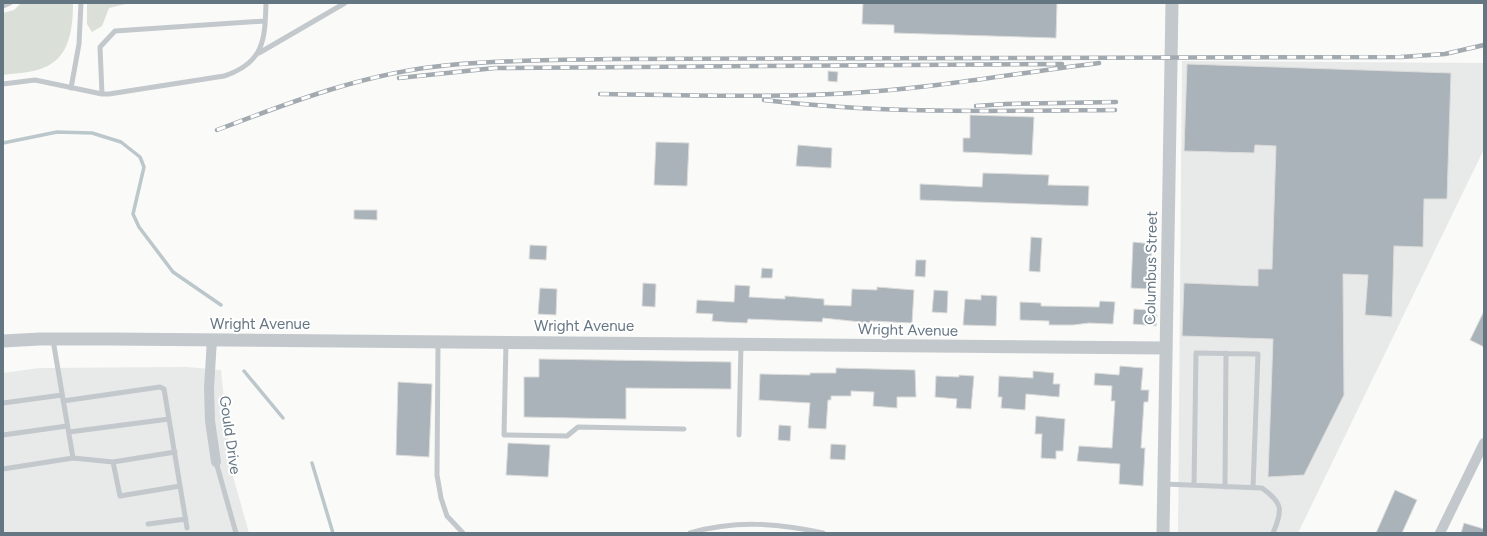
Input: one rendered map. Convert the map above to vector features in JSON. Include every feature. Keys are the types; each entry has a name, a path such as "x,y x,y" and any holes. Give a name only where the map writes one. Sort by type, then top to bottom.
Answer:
{"street":[{"name":"Columbus Street","path":"1163,533 1172,3"},
{"name":"Wright Avenue","path":"3,342 52,339 212,339 1165,348"},
{"name":"Gould Drive","path":"212,339 209,388 210,421 216,462"},
{"path":"1440,533 1484,444"}],"lane":[{"path":"71,88 79,44 81,3"},
{"path":"259,53 265,34 266,3"},
{"path":"3,84 35,80 102,94 224,76 247,66 259,53 345,3"},
{"path":"102,94 100,47 115,31 265,21"},
{"path":"52,339 73,458"},
{"path":"438,341 437,475 440,498 447,516 463,533"},
{"path":"506,341 504,435 567,436 578,427 684,428"},
{"path":"739,434 741,344"},
{"path":"1194,485 1196,353 1258,354 1253,488"},
{"path":"1225,487 1226,354"},
{"path":"63,401 162,388 164,389 187,528"},
{"path":"3,403 62,395"},
{"path":"69,432 169,419"},
{"path":"3,435 68,426"},
{"path":"3,469 73,458 113,462 175,452"},
{"path":"113,462 120,496 180,486"},
{"name":"Gould Drive","path":"216,462 236,533"},
{"path":"1163,484 1262,488 1273,496 1280,506 1281,517 1273,533"},
{"path":"148,524 186,519"},
{"path":"690,533 731,524 756,523 792,526 823,533"}],"shaded area":[{"path":"21,3 73,3 71,32 64,50 52,63 33,71 3,75 3,13 14,10"},
{"path":"87,3 130,3 109,8 102,26 92,32 87,24"},
{"path":"1182,61 1484,63 1484,149 1298,533 1178,533"},
{"path":"187,367 221,370 231,469 249,533 3,533 3,373 39,368"}],"building":[{"path":"863,3 1057,3 1056,38 894,33 894,25 862,24"},
{"path":"1187,64 1451,73 1447,199 1424,199 1423,247 1394,246 1392,317 1365,315 1368,275 1343,274 1344,395 1304,475 1268,477 1273,339 1182,336 1184,283 1258,286 1258,269 1272,269 1276,146 1255,145 1254,153 1184,151"},
{"path":"828,71 838,72 837,82 828,81"},
{"path":"970,115 1034,117 1032,155 963,152 963,138 970,138"},
{"path":"656,142 689,143 687,186 654,185"},
{"path":"798,145 832,148 831,168 796,166"},
{"path":"983,173 1049,175 1048,185 1089,186 1088,206 920,200 920,184 982,187"},
{"path":"354,210 377,210 377,220 354,219"},
{"path":"1031,237 1042,238 1040,272 1029,271"},
{"path":"1133,242 1152,244 1149,289 1131,288"},
{"path":"530,245 547,246 546,260 529,259"},
{"path":"916,260 926,260 925,277 915,276"},
{"path":"762,268 773,269 772,278 761,278"},
{"path":"643,283 656,284 655,307 642,306"},
{"path":"735,285 750,286 749,297 785,299 785,296 824,299 824,305 851,306 852,289 877,290 877,287 914,290 912,323 870,321 870,323 823,318 822,322 748,319 747,323 725,322 712,321 713,314 696,313 697,300 734,302"},
{"path":"540,288 557,289 556,315 538,314"},
{"path":"934,290 948,291 947,313 932,312"},
{"path":"981,295 997,296 996,326 963,325 965,299 981,300"},
{"path":"1100,301 1115,302 1113,324 1089,323 1049,325 1049,321 1020,320 1020,302 1041,303 1041,306 1099,307"},
{"path":"1134,309 1147,310 1146,314 1157,315 1156,326 1133,324"},
{"path":"1484,311 1484,347 1470,340"},
{"path":"539,359 731,362 731,389 626,388 626,419 524,417 524,377 539,377"},
{"path":"1120,366 1143,368 1141,390 1149,390 1148,402 1144,402 1141,448 1145,448 1143,486 1119,484 1120,464 1077,461 1079,446 1112,448 1115,401 1111,401 1112,386 1094,385 1095,373 1119,375"},
{"path":"836,368 915,370 916,397 897,397 897,408 873,406 874,392 851,391 851,396 831,396 831,400 828,400 826,429 808,428 810,403 759,400 760,374 810,375 810,373 836,373"},
{"path":"1033,371 1054,373 1053,384 1060,384 1059,397 1026,394 1025,410 1001,408 1002,397 998,397 999,376 1033,378"},
{"path":"959,375 974,376 971,409 956,408 957,399 935,397 936,376 959,377"},
{"path":"398,382 432,384 429,457 396,455"},
{"path":"1036,416 1065,419 1063,451 1056,451 1056,459 1041,458 1042,434 1035,434"},
{"path":"779,425 791,426 790,441 778,440"},
{"path":"508,443 550,445 548,477 506,475"},
{"path":"831,444 846,445 845,460 830,459"},
{"path":"1395,490 1417,500 1402,533 1376,533"},
{"path":"1464,523 1484,529 1484,533 1461,533"}],"waterway":[{"path":"3,143 57,132 92,133 121,142 140,157 144,167 133,214 139,227 173,272 221,305"},
{"path":"244,371 283,418"},
{"path":"312,463 333,533"}],"railway":[{"path":"217,130 332,89 361,81 420,69 470,63 530,60 611,59 1401,57 1445,54 1484,45"},
{"path":"600,94 758,96 821,95 884,91 946,84 1099,63"},
{"path":"399,78 495,68 1062,64"},
{"path":"764,100 852,108 895,110 1115,110"},
{"path":"976,106 1116,102"}]}
